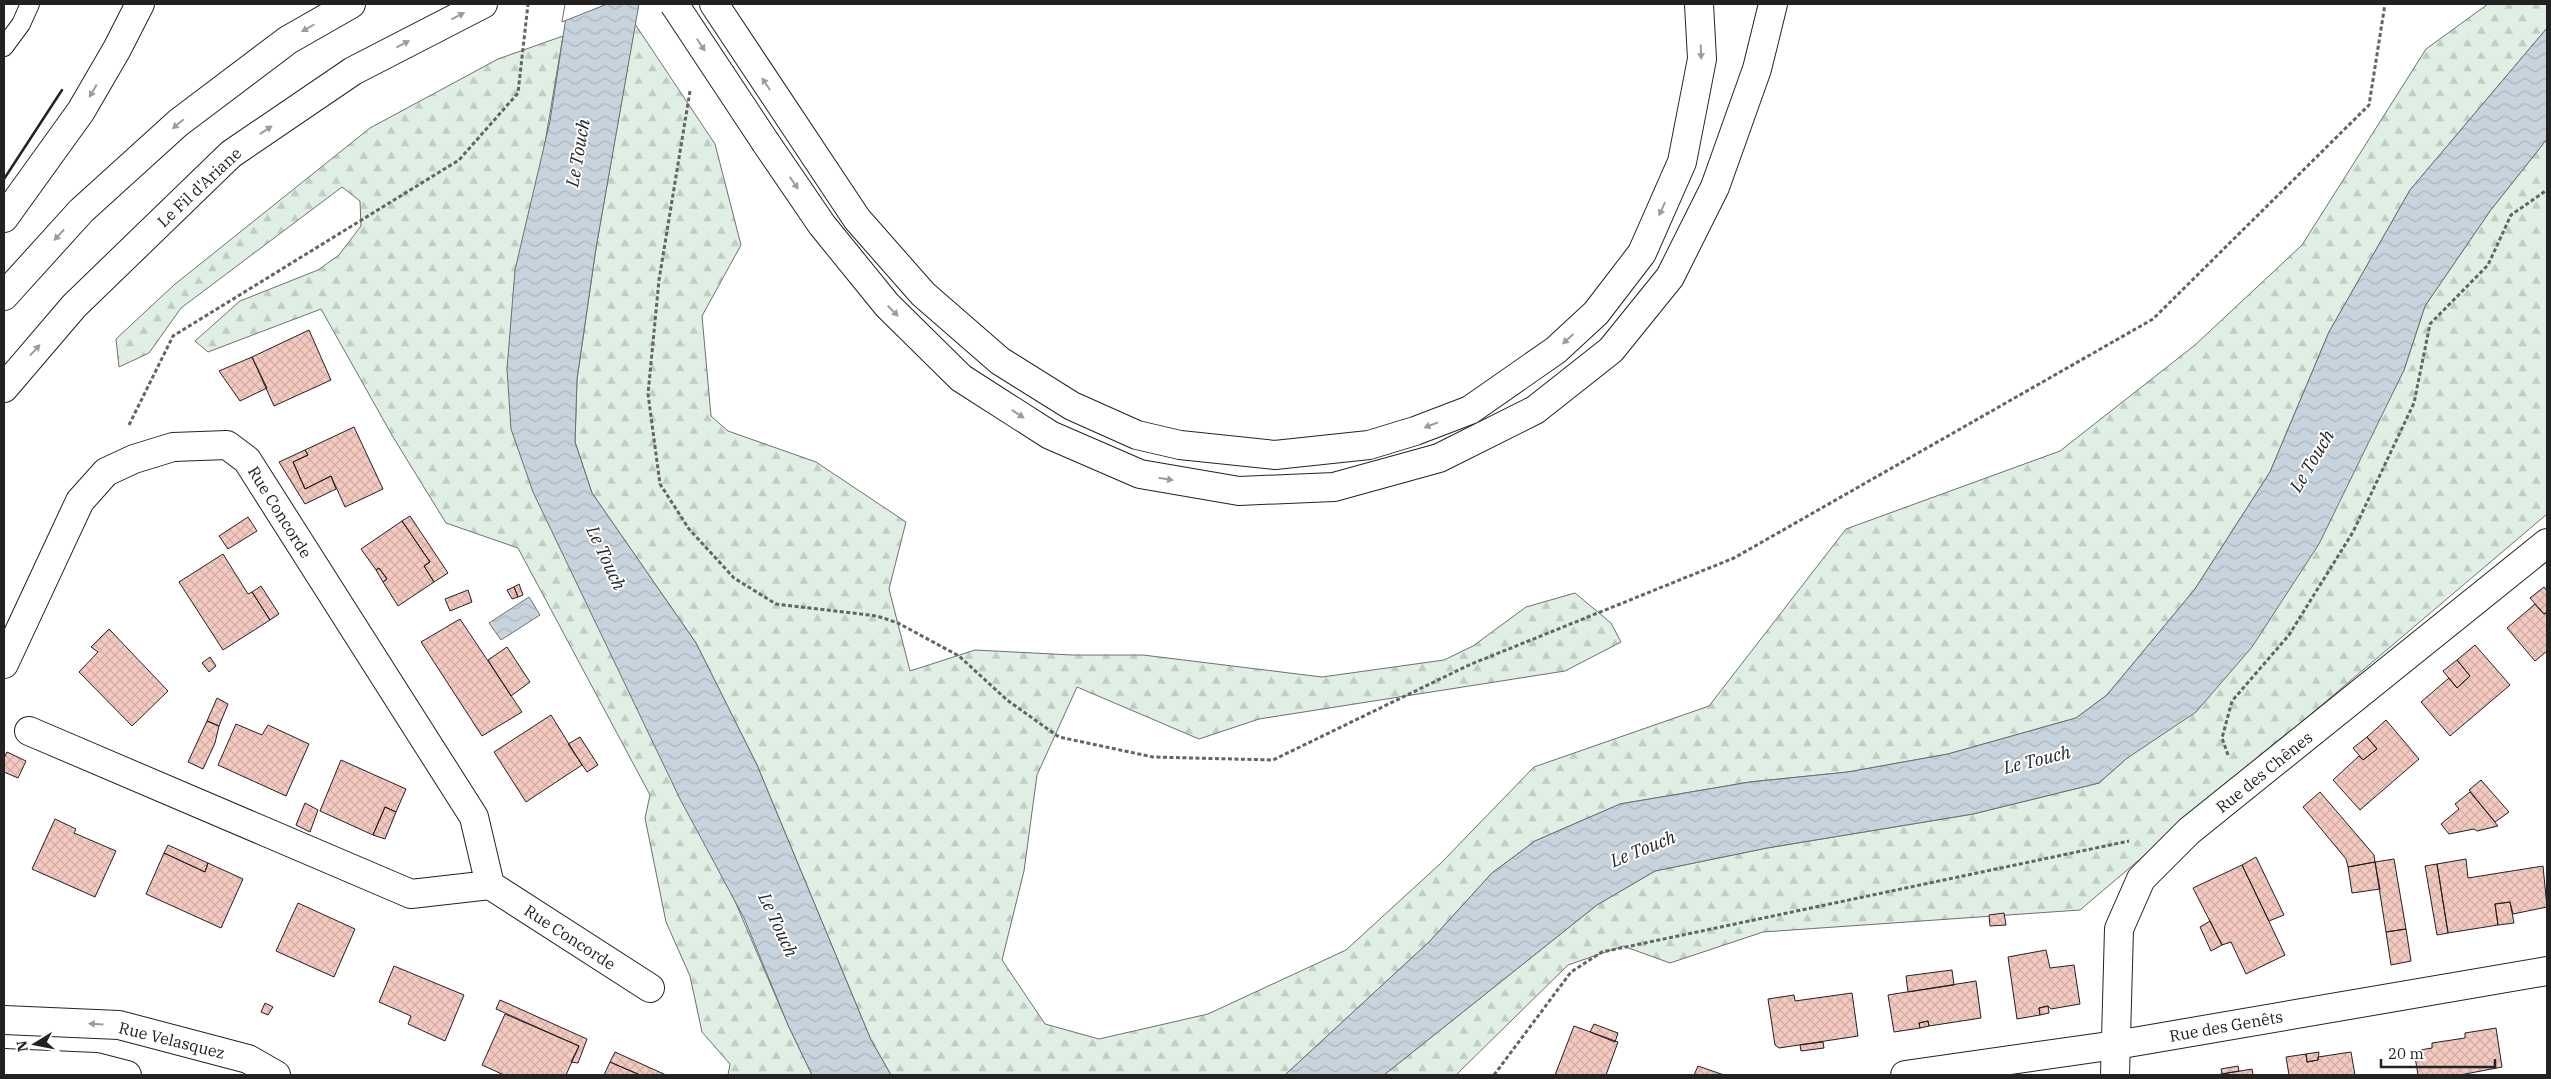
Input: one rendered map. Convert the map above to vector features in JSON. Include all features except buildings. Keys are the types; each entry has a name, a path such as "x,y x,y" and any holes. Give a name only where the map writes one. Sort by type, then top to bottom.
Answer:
{"main road":[{"path":"4,218 81,111 117,49 140,4"},
{"path":"4,296 82,211 178,123 288,40 351,4"},
{"name":"Le Fil d'Ariane","path":"4,388 74,306 231,154 353,71 483,4"},
{"path":"674,4 822,225 887,305 961,378 1050,435 1140,474 1239,491 1334,487 1448,454 1535,410 1611,350 1670,277 1715,188 1757,69 1773,4"},
{"path":"714,4 857,219 924,294 1000,361 1072,406 1136,435 1180,445 1275,455 1368,445 1415,432 1470,410 1556,350 1596,313 1642,253 1682,162 1702,59 1699,4"},
{"name":"Rue Concorde","path":"4,664 80,502 106,472 134,459 173,447 226,445 247,460 474,817 490,885 650,988"},
{"name":"Rue des Chênes","path":"2115,1075 2119,929 2142,879 2188,831 2547,543"},
{"path":"29,731 412,894 490,885"},
{"name":"Rue des Genêts","path":"1905,1075 2116,1045 2547,972"},
{"name":"Rue Velasquez","path":"4,1020 119,1026 248,1059 276,1075"},
{"path":"4,1063 96,1067 127,1075"}],"lane":[{"path":"4,47 22,24 30,4"}],"path":[{"path":"106,472 173,336 459,160 518,92 528,4"},
{"path":"2222,738 2232,701 2289,635 2353,532 2414,403 2430,324 2488,265 2511,215 2547,190"},
{"path":"1494,1075 1570,972 1602,952 2137,839"}],"green space":[{"path":"2488,4 2547,4 2547,28 2410,190 2329,332 2270,472 2195,589 2107,695 2076,718 1948,754 1848,772 1750,782 1620,804 1535,841 1492,873 1430,941 1285,1075 891,1075 871,1040 757,765 696,643 592,493 575,442 577,379 596,248 635,24 715,144 741,245 702,316 711,416 728,431 816,462 906,522 889,589 910,671 975,650 1072,655 1143,655 1322,677 1444,660 1473,646 1526,607 1575,593 1611,623 1621,642 1565,671 1259,719 1199,739 1077,687 1037,775 1024,871 1002,960 1045,1024 1099,1039 1208,1014 1346,950 1441,863 1534,767 1709,706 1846,529 2060,451 2195,345 2302,245 2426,49"},
{"path":"563,36 507,369 788,1025 812,1075 728,1075 730,1064 702,1032 690,976 666,922 645,818 650,795 518,548 446,523 393,437 321,309 208,352 195,341 240,301 318,270 339,255 361,226 360,201 342,187 181,308 149,353 119,367 116,339 174,285 370,128 498,59"},
{"path":"2547,139 2547,514 2080,910 1763,932 1670,963 1623,946 1568,965 1456,1075 1384,1075 1597,905 1655,871 1767,848 1973,814 2099,783 2126,759 2404,370 2425,306 2490,211"}],"water":[{"name":"Le Touch","path":"568,4 639,4 596,248 577,379 575,442 592,493 696,643 757,765 871,1040 891,1075 812,1075 788,1025 744,918 680,799 533,492 511,429 507,369 515,270 550,121"},
{"name":"Le Touch","path":"2547,28 2547,139 2490,211 2425,306 2404,370 2319,544 2252,647 2196,712 2126,759 2099,783 1973,814 1767,848 1655,871 1597,905 1384,1075 1285,1075 1430,941 1492,873 1535,841 1620,804 1750,782 1848,772 1948,754 2076,718 2107,695 2195,589 2270,472 2329,332 2410,190"},
{"path":"529,597 540,615 501,640 489,623"}],"pier":[{"path":"565,4 607,4 562,22"}],"wall":[{"path":"4,179 62,90"}]}
